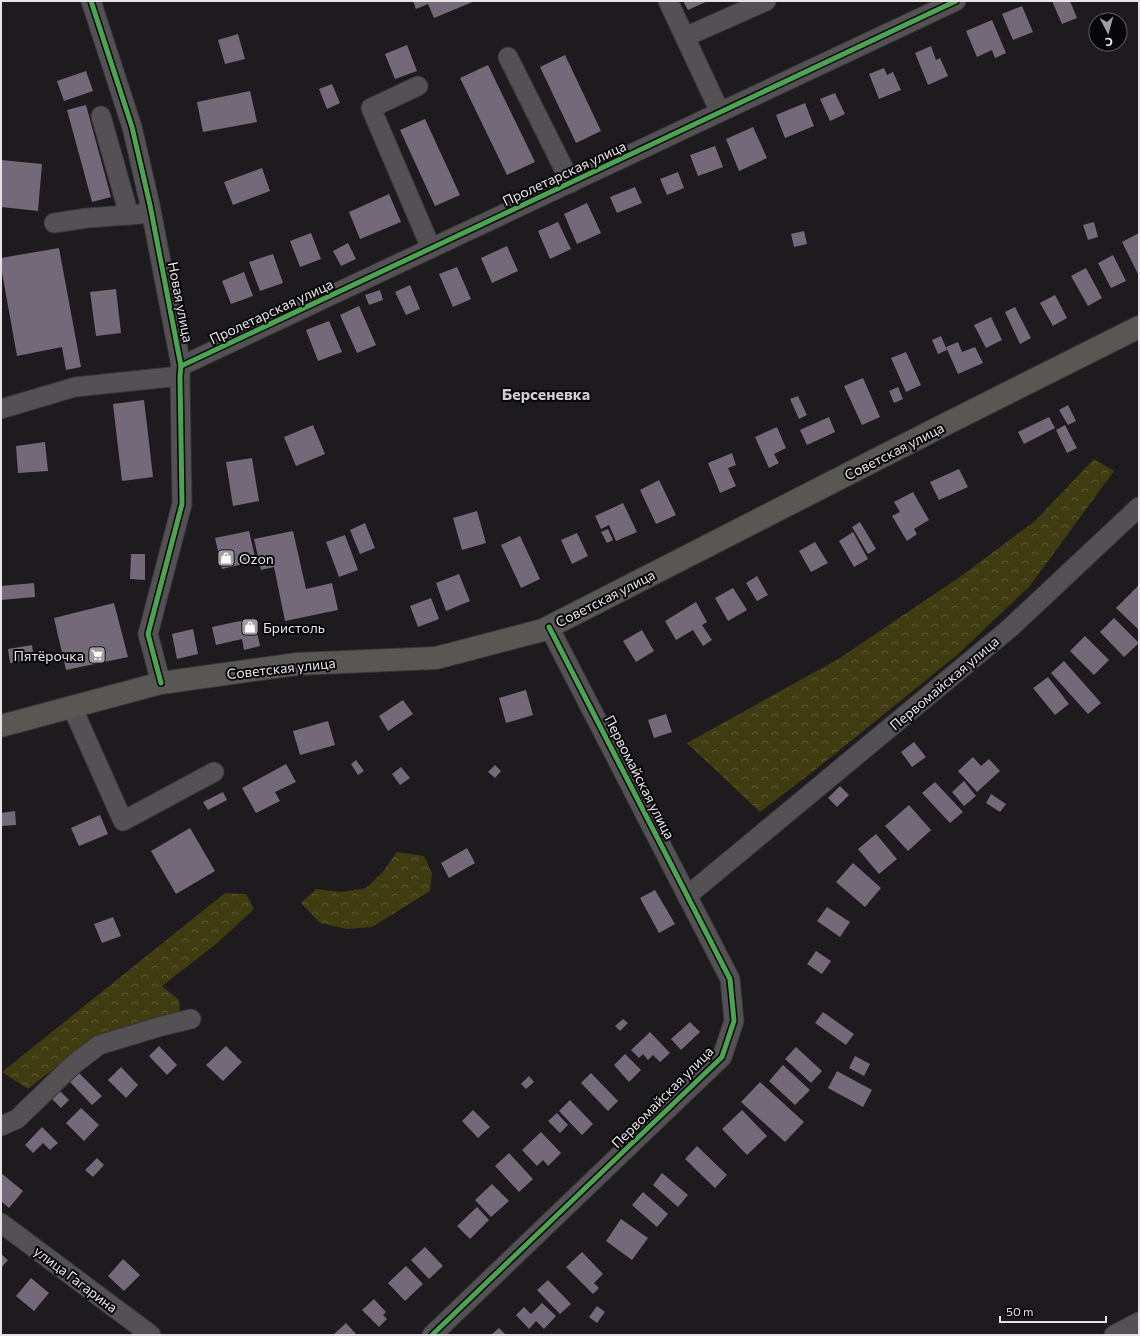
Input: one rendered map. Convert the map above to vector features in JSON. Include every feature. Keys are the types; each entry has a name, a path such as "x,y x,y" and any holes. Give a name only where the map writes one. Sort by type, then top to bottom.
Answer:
{"main road":[{"name":"Советская улица","path":"1,726 161,683 297,664 436,658 543,630 925,434 1139,327"}],"street":[{"name":"Новая улица","path":"91,1 132,127 152,213 181,371 182,504 148,634 161,683"},
{"path":"668,1 720,112"},
{"path":"685,37 766,1"},
{"name":"Пролетарская улица","path":"1,409 75,387 181,371 432,248 956,1"},
{"path":"508,57 571,183"},
{"path":"418,86 371,108 432,248"},
{"path":"101,116 129,215"},
{"path":"54,223 87,218 152,213"},
{"name":"Первомайская улица","path":"687,896 1010,628 1139,507"},
{"name":"Первомайская улица","path":"432,1335 722,1057 734,1020 730,979 549,627"},
{"path":"72,707 123,821 214,772"},
{"path":"1,1126 17,1119 73,1065 99,1045 191,1019"},
{"name":"улица Гагарина","path":"1,1223 151,1335"},
{"path":"1114,1335 1139,1322"}],"green space":[{"path":"1094,459 1114,471 1029,587 957,655 820,766 760,812 687,743 840,658 964,574 1035,521"},
{"path":"397,852 424,856 432,873 430,891 372,927 347,929 320,923 301,903 316,889 342,892 366,888 382,873"},
{"path":"225,893 246,894 254,909 216,944 162,986 179,1000 180,1013 111,1031 89,1041 28,1089 2,1072"}],"building":[{"path":"413,1 475,1 434,18 428,4 416,9"},
{"path":"683,1 708,1 688,10"},
{"path":"1052,1 1070,1 1077,18 1062,24"},
{"path":"1022,6 1033,32 1013,40 1002,14"},
{"path":"992,20 1006,53 995,58 992,50 977,57 966,31"},
{"path":"238,34 245,59 225,64 218,40"},
{"path":"407,45 417,71 395,79 385,54"},
{"path":"931,46 936,60 940,58 948,76 928,85 915,53"},
{"path":"565,55 601,131 576,143 540,67"},
{"path":"488,65 535,162 507,175 460,78"},
{"path":"884,68 887,75 893,72 901,90 879,99 869,74"},
{"path":"86,71 93,91 64,101 57,81"},
{"path":"332,84 340,103 327,109 319,89"},
{"path":"250,91 257,122 203,132 197,102"},
{"path":"835,93 845,114 830,121 820,99"},
{"path":"805,103 814,126 785,138 776,115"},
{"path":"86,105 111,197 92,202 67,110"},
{"path":"425,119 460,195 435,206 400,130"},
{"path":"753,127 767,158 739,171 726,139"},
{"path":"715,146 723,167 698,176 690,155"},
{"path":"1,160 42,164 38,211 1,207"},
{"path":"262,168 270,191 233,205 224,182"},
{"path":"678,172 684,188 667,195 660,179"},
{"path":"635,187 642,203 617,213 610,197"},
{"path":"389,194 401,222 360,239 349,212"},
{"path":"587,203 601,233 577,244 564,214"},
{"path":"558,222 571,249 550,259 538,231"},
{"path":"1094,222 1098,237 1088,240 1083,225"},
{"path":"804,231 807,244 794,247 791,234"},
{"path":"311,233 321,259 300,267 290,241"},
{"path":"1139,233 1139,276 1122,242"},
{"path":"348,243 356,259 341,266 333,251"},
{"path":"507,246 518,271 492,283 481,258"},
{"path":"59,248 81,367 66,370 62,347 17,356 1,267 1,258"},
{"path":"273,254 283,283 260,291 249,262"},
{"path":"1113,255 1126,281 1111,288 1098,263"},
{"path":"457,267 471,299 453,307 439,274"},
{"path":"1086,268 1102,298 1088,306 1071,276"},
{"path":"244,272 253,296 231,304 222,281"},
{"path":"410,285 420,309 406,315 395,292"},
{"path":"116,289 121,333 96,336 90,292"},
{"path":"380,290 383,300 369,305 365,295"},
{"path":"1055,295 1067,318 1053,326 1040,303"},
{"path":"359,306 376,345 357,353 340,315"},
{"path":"1015,307 1031,338 1020,344 1005,312"},
{"path":"991,317 1002,340 986,348 974,325"},
{"path":"329,321 342,352 318,361 306,330"},
{"path":"941,336 947,350 938,354 932,340"},
{"path":"958,342 962,352 975,347 983,363 958,374 946,347"},
{"path":"906,352 921,385 906,392 891,358"},
{"path":"863,378 880,417 862,425 844,386"},
{"path":"898,387 903,399 894,403 889,391"},
{"path":"798,396 807,415 799,419 790,399"},
{"path":"144,400 153,477 122,481 113,404"},
{"path":"1068,405 1076,421 1068,425 1059,410"},
{"path":"829,417 835,432 807,445 800,430"},
{"path":"1049,417 1055,428 1024,444 1018,432"},
{"path":"313,425 325,454 296,466 284,437"},
{"path":"1065,425 1077,448 1067,453 1056,430"},
{"path":"777,427 786,448 774,454 779,463 769,468 755,437"},
{"path":"45,442 48,471 18,473 16,446"},
{"path":"732,453 736,465 728,468 736,486 720,493 708,463"},
{"path":"252,458 259,501 233,506 226,462"},
{"path":"959,469 968,487 939,500 930,482"},
{"path":"659,480 676,515 656,524 640,490"},
{"path":"913,492 929,520 914,529 917,534 907,541 892,516 900,512 894,502"},
{"path":"623,503 637,532 616,541 609,525 601,529 595,516"},
{"path":"477,511 486,543 462,550 453,518"},
{"path":"860,522 876,549 868,554 852,527"},
{"path":"365,523 375,548 360,554 350,530"},
{"path":"608,529 613,540 607,543 601,532"},
{"path":"249,531 256,561 222,569 215,538"},
{"path":"293,531 306,589 332,583 338,610 285,621 274,567 261,570 254,539"},
{"path":"853,532 868,559 854,567 839,541"},
{"path":"577,533 588,556 572,564 561,540"},
{"path":"345,535 358,570 339,577 326,542"},
{"path":"520,536 540,579 521,588 501,545"},
{"path":"815,542 828,563 811,572 799,551"},
{"path":"131,554 145,554 145,580 130,579"},
{"path":"459,574 470,601 446,611 436,583"},
{"path":"757,576 768,595 757,601 746,583"},
{"path":"34,583 35,597 1,600 1,586"},
{"path":"1138,586 1139,588 1139,630 1116,608"},
{"path":"733,588 747,610 728,621 715,598"},
{"path":"431,598 439,619 418,627 410,606"},
{"path":"696,602 707,622 702,625 712,640 703,646 693,630 676,640 665,621"},
{"path":"114,603 128,657 66,670 54,618"},
{"path":"254,618 260,646 244,650 242,639 216,645 212,627"},
{"path":"1114,618 1139,643 1124,657 1100,632"},
{"path":"193,629 198,654 177,659 172,634"},
{"path":"642,630 654,651 636,662 623,641"},
{"path":"1085,636 1109,660 1094,675 1070,651"},
{"path":"32,645 34,659 10,663 8,649"},
{"path":"1064,661 1101,703 1088,714 1051,673"},
{"path":"1048,677 1069,704 1055,715 1033,688"},
{"path":"526,690 533,715 506,723 499,698"},
{"path":"403,700 413,714 388,731 379,716"},
{"path":"666,714 672,732 654,738 648,720"},
{"path":"328,721 335,745 300,755 293,731"},
{"path":"914,742 926,757 912,767 901,752"},
{"path":"973,757 981,766 989,759 1000,771 977,792 958,771"},
{"path":"356,760 364,771 358,775 351,764"},
{"path":"286,764 296,782 275,792 280,801 256,813 242,788"},
{"path":"495,765 501,771 495,778 488,772"},
{"path":"401,767 410,778 400,785 392,774"},
{"path":"964,781 976,796 964,806 952,792"},
{"path":"935,782 963,812 950,823 922,793"},
{"path":"840,786 849,795 837,807 828,798"},
{"path":"223,792 227,800 208,810 203,802"},
{"path":"991,794 1006,804 1000,812 986,803"},
{"path":"909,805 931,830 908,851 885,826"},
{"path":"15,811 16,825 1,826 1,813"},
{"path":"100,815 108,834 79,846 71,828"},
{"path":"190,828 215,871 176,894 151,851"},
{"path":"876,834 897,859 879,874 858,849"},
{"path":"467,848 475,863 449,878 441,863"},
{"path":"853,863 881,888 865,907 836,882"},
{"path":"655,890 675,924 659,933 640,898"},
{"path":"827,907 850,922 840,937 817,921"},
{"path":"113,917 121,936 102,943 94,924"},
{"path":"816,951 831,961 822,974 807,964"},
{"path":"823,1012 854,1034 846,1045 815,1023"},
{"path":"623,1019 628,1023 620,1031 615,1026"},
{"path":"690,1022 700,1032 681,1050 671,1039"},
{"path":"650,1032 670,1053 660,1062 653,1055 648,1060 643,1054 639,1058 631,1050"},
{"path":"159,1046 177,1065 167,1075 149,1056"},
{"path":"226,1046 242,1062 223,1081 206,1065"},
{"path":"796,1047 822,1071 811,1083 785,1059"},
{"path":"625,1054 641,1070 629,1082 614,1065"},
{"path":"855,1056 870,1064 864,1076 849,1068"},
{"path":"783,1065 810,1090 795,1105 769,1081"},
{"path":"121,1067 138,1085 126,1098 108,1080"},
{"path":"837,1071 872,1090 863,1107 828,1088"},
{"path":"79,1073 102,1096 92,1105 70,1082"},
{"path":"591,1073 618,1101 608,1111 581,1083"},
{"path":"529,1076 534,1082 526,1089 521,1084"},
{"path":"760,1082 804,1122 785,1142 741,1102"},
{"path":"57,1088 69,1100 61,1108 49,1096"},
{"path":"570,1100 593,1124 582,1135 559,1111"},
{"path":"81,1108 99,1125 84,1141 66,1123"},
{"path":"473,1110 490,1127 478,1138 462,1121"},
{"path":"742,1110 767,1136 747,1155 722,1129"},
{"path":"557,1113 568,1125 560,1133 548,1121"},
{"path":"42,1127 58,1143 50,1150 43,1143 33,1153 25,1145"},
{"path":"541,1132 561,1153 548,1166 543,1160 537,1166 522,1150"},
{"path":"697,1146 727,1175 715,1188 685,1159"},
{"path":"509,1153 533,1179 519,1192 495,1166"},
{"path":"97,1158 104,1165 93,1177 85,1170"},
{"path":"1,1173 23,1191 9,1208 1,1201"},
{"path":"662,1173 688,1195 678,1207 653,1185"},
{"path":"492,1184 509,1201 491,1217 475,1200"},
{"path":"643,1192 668,1214 657,1227 632,1205"},
{"path":"477,1207 489,1220 470,1239 457,1226"},
{"path":"621,1219 648,1238 632,1260 606,1241"},
{"path":"425,1247 443,1266 429,1279 411,1260"},
{"path":"582,1252 603,1274 594,1283 599,1288 593,1294 566,1267"},
{"path":"1,1254 8,1260 1,1268"},
{"path":"123,1259 140,1275 124,1291 108,1276"},
{"path":"406,1266 423,1284 405,1301 388,1283"},
{"path":"31,1278 49,1293 34,1311 16,1296"},
{"path":"548,1280 571,1304 560,1314 537,1290"},
{"path":"374,1299 386,1312 383,1315 387,1319 379,1327 362,1310"},
{"path":"542,1303 556,1316 544,1329 536,1321 529,1329 516,1315 524,1307 531,1314"},
{"path":"597,1306 605,1312 597,1323 589,1317"},
{"path":"346,1323 357,1335 333,1335"},
{"path":"499,1328 506,1335 491,1335"}],"cycle path":[{"path":"91,1 132,127 150,205 181,366 182,504 148,634 161,683"},
{"path":"181,366 956,1"},
{"path":"432,1335 722,1057 734,1021 730,979 549,627"}],"place":[{"name":"Ozon","path":"226,558"},
{"name":"Бристоль","path":"250,627"},
{"name":"Пятёрочка","path":"97,655"}],"district":[{"name":"Берсеневка","path":"546,393"}]}
